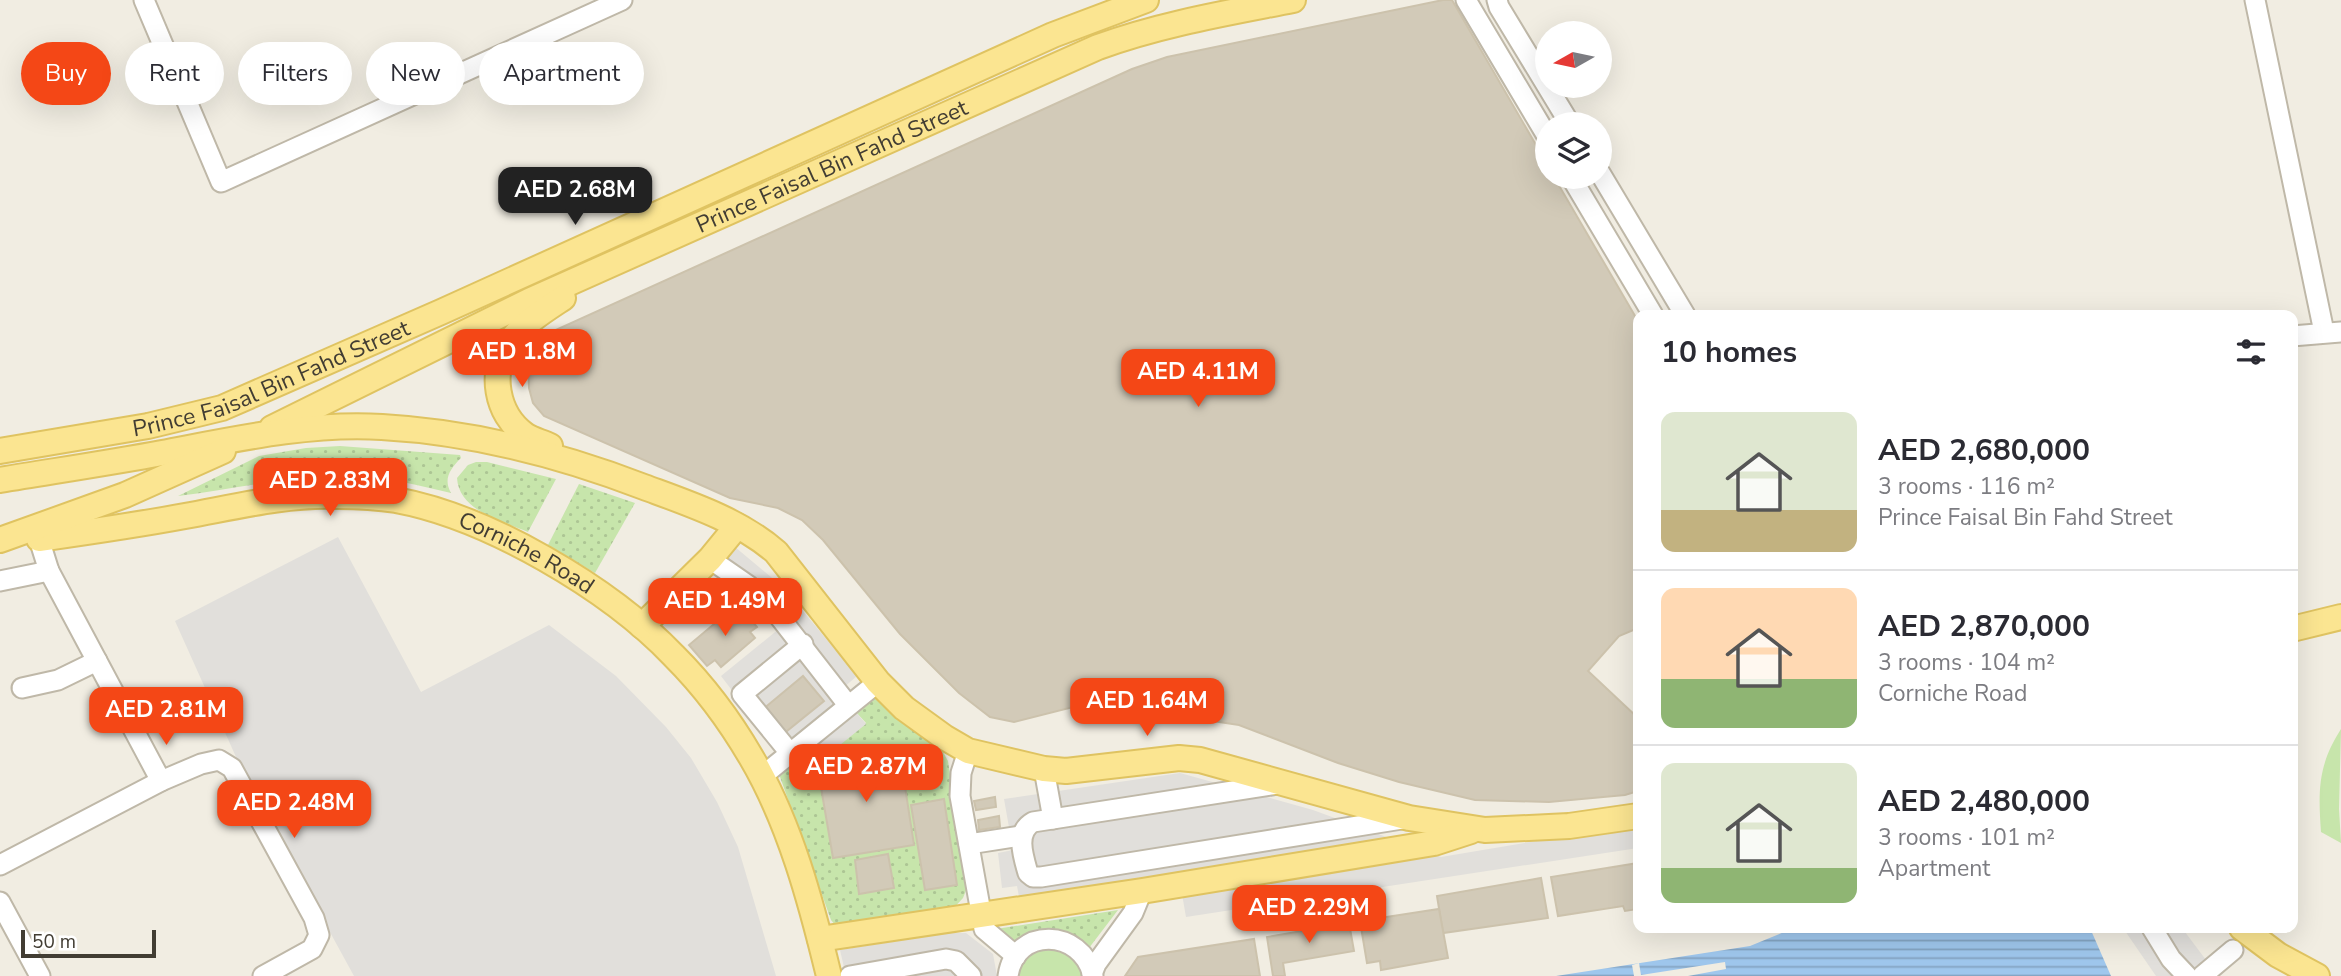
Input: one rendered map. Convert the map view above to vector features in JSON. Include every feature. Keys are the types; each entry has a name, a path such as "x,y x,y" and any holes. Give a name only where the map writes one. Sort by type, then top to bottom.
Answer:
{"main road":[{"name":"Prince Faisal Bin Fahd Street","path":"0,451 148,426 233,404 1053,35 1146,0"},
{"name":"Prince Faisal Bin Fahd Street","path":"0,540 125,495 256,436 529,301 1098,47 1179,22 1293,0"},
{"path":"625,258 539,314 524,327 509,342 499,361 496,382 502,404 512,421 526,435 657,492"},
{"path":"0,480 256,436 335,427 380,426 474,438 624,479 705,510 737,526 776,552 878,681 904,708 968,751 1044,769 1098,768 1179,758 1213,764 1409,818 1479,829 1569,826 1633,817"},
{"name":"Corniche Road","path":"0,545 299,497 334,496 395,500 481,527 533,552 642,626 674,655 725,716 761,777 785,828 829,976"},
{"path":"642,626 710,559 737,526"},
{"path":"2298,628 2341,617"},
{"path":"820,939 1142,891 1433,843 1479,829"},
{"path":"2238,939 2278,955 2316,976"}],"street":[{"path":"144,0 221,182 622,0"},
{"path":"1466,0 1535,116"},
{"path":"1497,0 1563,112"},
{"path":"2255,0 2332,332 2298,335"},
{"path":"1578,189 1650,310"},
{"path":"1610,189 1682,310"},
{"path":"38,539 49,571 161,781"},
{"path":"710,559 761,596 803,644 848,705"},
{"path":"0,581 49,571"},
{"path":"790,753 742,694 803,644"},
{"path":"22,688 58,680 97,661"},
{"path":"761,777 878,681"},
{"path":"968,751 961,773 960,796 984,929 1016,956"},
{"path":"0,865 161,781 201,764 219,760 232,768 314,918 319,935 312,949 263,976"},
{"path":"1044,769 1053,819"},
{"path":"1283,783 1033,822 1021,836 1028,873 1033,877 1409,818"},
{"path":"969,844 1021,836"},
{"path":"1081,870 1086,899"},
{"path":"1093,975 1096,964 1133,913 1142,891"},
{"path":"0,902 40,976"},
{"path":"2155,933 2171,958 2187,976"},
{"path":"1008,976 1016,956 1026,946 1040,940 1055,939 1079,950 1088,961 1093,975"},
{"path":"2202,976 2238,939"},
{"path":"850,976 909,971 946,959 956,961 971,976"}],"green space":[{"path":"340,446 460,455 461,458 449,474 451,493 379,478 333,476 178,496 259,456 306,448"},
{"path":"487,462 556,479 528,532 495,519 473,507 465,499 457,478 468,465"},
{"path":"579,484 635,503 595,573 548,545"},
{"path":"871,697 876,697 934,744 948,761 967,888 963,898 950,912 836,926 831,920 779,774 789,765 799,777 866,723 855,711"},
{"path":"2341,729 2341,843 2321,832 2320,803 2324,766"},
{"path":"1118,910 1089,948 1069,937 1047,931 1029,934 1015,943 996,929"},
{"path":"1052,946 1071,957 1082,976 1016,976 1024,959 1033,952"}],"shaded area":[{"path":"338,537 421,692 549,625 616,676 666,727 691,758 717,802 738,847 776,976 354,976 245,777 175,621"},
{"path":"735,547 783,587 857,676 843,688 855,711 866,724 799,778 721,676 780,628 757,603 713,571"},
{"path":"1180,773 1313,810 1441,857 1633,825 1633,849 1186,917 1179,877 1020,902 1017,886 1002,888 998,853 1013,850 1004,799"},
{"path":"947,933 966,933 993,954 997,976 846,976 840,950"},
{"path":"2126,933 2186,933 2218,976 2156,976"}],"water":[{"path":"1782,933 2092,933 2111,976 1556,976 1750,946"}],"pier":[{"path":"1725,962 1726,969 1688,976 1634,976 1632,965 1639,963 1641,975"}],"building":[{"path":"1452,0 1535,143 1535,189 1561,189 1633,312 1633,630 1619,636 1588,671 1633,713 1633,793 1549,802 1475,800 1399,782 1338,763 1239,725 1166,714 1077,706 1014,722 990,717 959,693 900,634 823,540 802,520 778,508 730,498 544,416 533,403 529,388 528,363 538,338 1132,69 1167,57"},
{"path":"738,604 757,627 750,632 755,638 721,667 715,660 707,666 689,645"},
{"path":"803,676 824,701 782,735 762,710"},
{"path":"899,748 914,845 833,858 817,764"},
{"path":"995,797 996,807 976,810 974,801"},
{"path":"944,799 957,885 925,890 911,805"},
{"path":"999,816 1000,827 979,830 978,820"},
{"path":"888,854 894,888 859,894 855,860"},
{"path":"1633,864 1633,910 1625,911 1623,906 1558,916 1551,877"},
{"path":"1541,878 1548,918 1443,933 1437,896"},
{"path":"1439,909 1448,958 1381,970 1380,961 1367,963 1360,921"},
{"path":"1349,923 1354,951 1283,963 1285,976 1273,976 1267,937"},
{"path":"1254,939 1260,976 1125,976 1138,957"}]}
